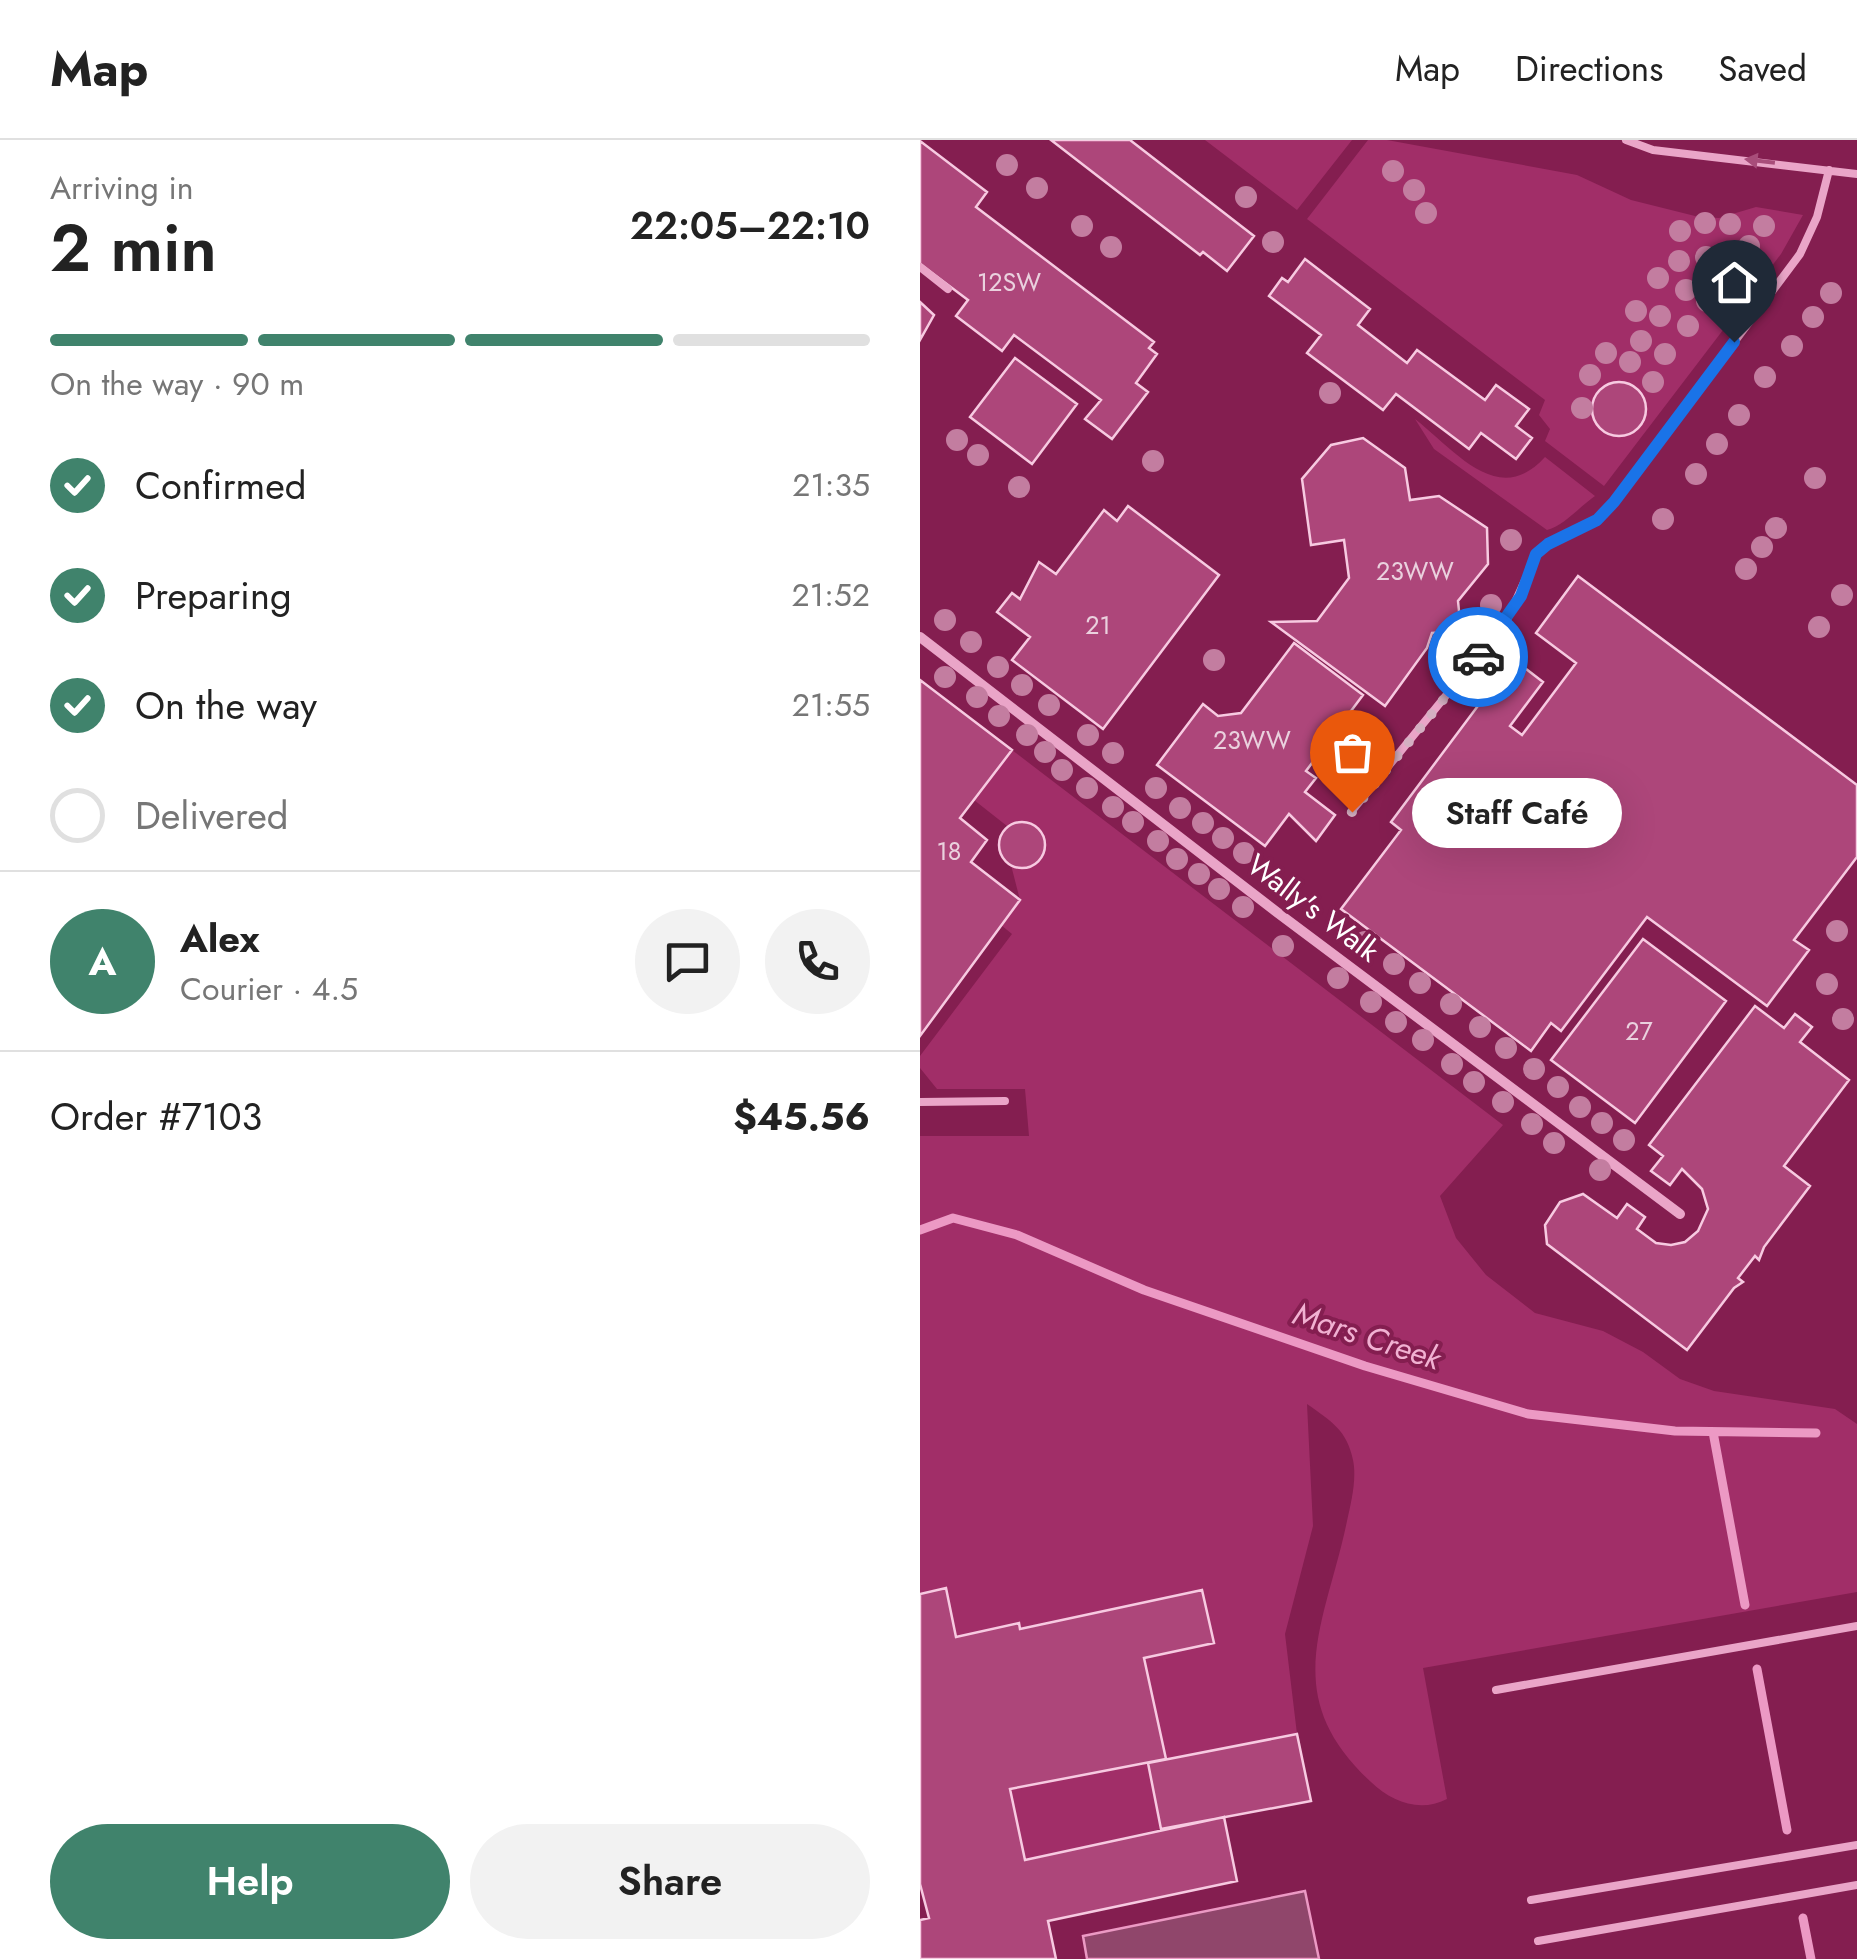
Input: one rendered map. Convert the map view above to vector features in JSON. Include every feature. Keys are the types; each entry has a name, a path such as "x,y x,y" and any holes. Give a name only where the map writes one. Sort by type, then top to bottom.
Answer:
{"street":[{"name":"Wally's Walk","path":"920,637 1288,921 1680,1214"}],"lane":[{"path":"1626,140 1654,150 1857,174"},
{"path":"1352,812 1506,622 1536,554 1597,520 1635,476 1800,254 1818,218 1830,170"},
{"path":"920,267 948,289"},
{"path":"920,1102 1005,1101"},
{"path":"1496,1690 1857,1626"},
{"path":"1531,1900 1857,1845"},
{"path":"1538,1941 1857,1884"}],"shaded area":[{"path":"1205,140 1352,140 1297,210"},
{"path":"1368,140 1387,140 1577,175 1631,200 1699,217 1719,218 1756,207 1803,215 1781,254 1604,486 1545,441 1550,429 1539,415 1545,400 1307,219"},
{"path":"1415,419 1477,469 1510,477 1528,472 1545,457 1595,496 1547,530 1434,449"},
{"path":"1012,750 1503,1125 1440,1196 1456,1238 1486,1275 1535,1313 1603,1331 1643,1352 1680,1379 1714,1391 1835,1409 1857,1424 1857,1592 1423,1668 1447,1799 1427,1805 1397,1800 1371,1782 1342,1750 1325,1719 1317,1688 1321,1625 1350,1507 1354,1467 1342,1434 1307,1404 1313,1526 1285,1634 1297,1734 1166,1759 1144,1658 1214,1643 1202,1591 1020,1629 1018,1623 956,1637 945,1589 920,1594 920,1136 1029,1136 1025,1089 937,1089 920,1068 920,1056 1012,934 1001,925 1020,900 1011,865 1032,865 1043,849 1043,840 1035,827 1018,823 1007,826 974,800"},
{"path":"1148,1763 1161,1829 1025,1860 1010,1789"},
{"path":"1305,1891 1319,1959 1087,1959 1083,1936"}],"building":[{"path":"1051,140 1130,140 1254,236 1227,271 1203,252 1200,255"},
{"path":"920,141 987,192 976,207 1154,342 1149,348 1157,354 1136,383 1148,392 1112,439 1085,419 1101,400 1014,335 1002,351 956,316 968,300 920,264"},
{"path":"1305,259 1370,309 1358,325 1407,363 1417,350 1485,400 1496,385 1529,409 1516,426 1532,438 1516,459 1481,433 1469,449 1396,394 1383,410 1307,353 1321,335 1269,296 1282,278 1288,282"},
{"path":"920,302 934,315 920,340"},
{"path":"1015,358 1077,404 1032,464 970,417"},
{"path":"1619,382 1638,390 1646,409 1638,428 1619,436 1600,428 1592,409 1600,390"},
{"path":"1363,438 1405,468 1410,500 1439,496 1487,528 1488,564 1458,601 1461,631 1432,633 1427,648 1385,706 1271,622 1317,621 1349,578 1344,540 1311,545 1302,479 1331,445"},
{"path":"1128,506 1219,575 1103,729 1012,660 1030,637 997,612 1012,593 1020,599 1039,562 1056,574 1104,510 1117,521"},
{"path":"1578,576 1857,785 1857,857 1794,940 1809,950 1767,1006 1647,917 1561,1031 1551,1023 1531,1051 1341,909 1401,830 1391,822 1513,659 1543,682 1510,726 1522,735 1576,663 1536,633"},
{"path":"1294,643 1363,695 1306,771 1316,778 1305,792 1335,815 1316,841 1289,814 1265,846 1157,765 1203,704 1218,716 1241,713"},
{"path":"920,680 1012,750 960,818 987,840 971,862 1020,900 920,1036"},
{"path":"1022,822 1038,829 1045,845 1038,861 1022,868 1006,861 999,845 1006,829"},
{"path":"1643,939 1726,1001 1635,1123 1551,1060"},
{"path":"1755,1006 1784,1028 1795,1014 1812,1027 1800,1042 1849,1080 1784,1166 1810,1186 1764,1247 1759,1260 1755,1256 1738,1278 1743,1282 1734,1288 1687,1350 1547,1244 1545,1225 1560,1202 1583,1194 1617,1218 1627,1204 1645,1217 1637,1229 1656,1243 1685,1242 1698,1231 1708,1209 1702,1189 1682,1169 1670,1185 1651,1171 1663,1156 1649,1145"},
{"path":"946,1588 956,1637 1019,1623 1020,1629 1202,1590 1214,1643 1144,1658 1166,1759 1010,1789 1025,1860 1224,1817 1237,1881 1048,1921 1056,1959 920,1959 920,1920 929,1918 920,1884 920,1594"},
{"path":"1297,1734 1311,1801 1161,1829 1148,1763"}],"waterway":[{"name":"Mars Creek","path":"920,1230 953,1218 1017,1235 1144,1290 1365,1366 1528,1414 1675,1431 1816,1433"},
{"path":"1713,1432 1745,1605"},
{"path":"1757,1669 1787,1830"},
{"path":"1803,1918 1811,1959"}],"way so far":[{"path":"1352,812 1478,657"}],"place":[{"name":"Staff Café","path":"1352,812"}],"route":[{"path":"1478,657 1521,596 1536,554 1597,520 1614,502 1734,342"}]}
